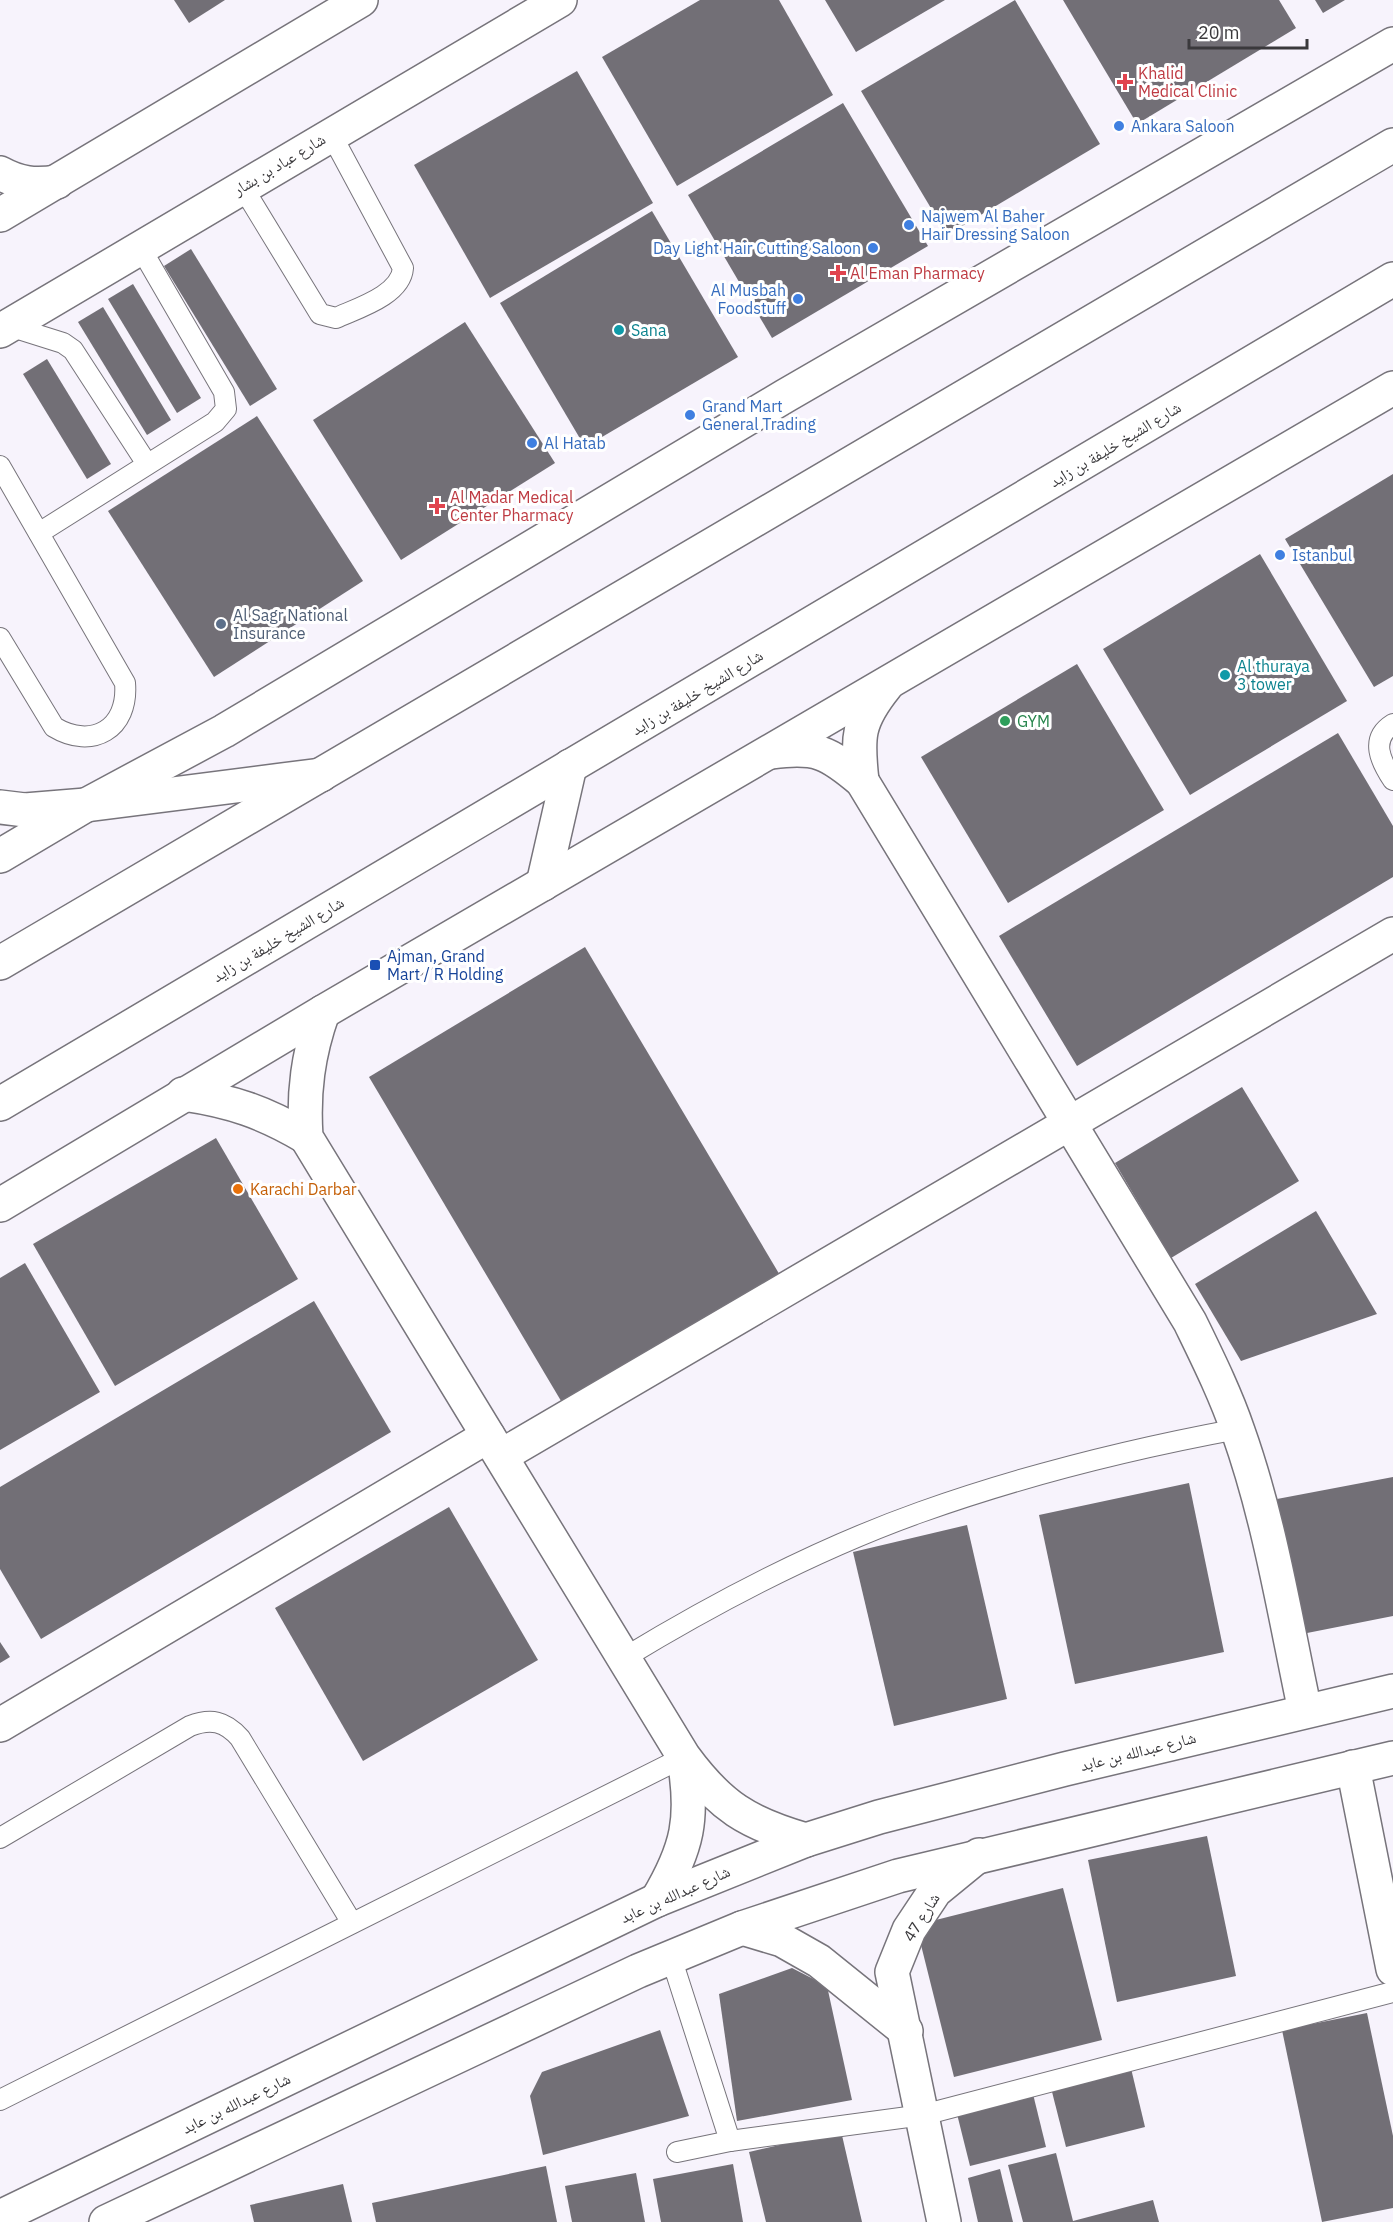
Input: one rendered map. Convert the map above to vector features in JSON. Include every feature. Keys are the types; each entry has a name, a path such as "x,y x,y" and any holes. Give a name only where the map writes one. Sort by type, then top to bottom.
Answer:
{"street":[{"path":"0,215 362,0"},
{"name":"شارع عباد بن بشار","path":"5,328 560,0"},
{"path":"0,856 224,731 785,396 1393,44"},
{"path":"0,963 1393,145"},
{"path":"0,173 14,181 36,185 57,182"},
{"name":"شارع الشيخ خليفة بن زايد","path":"0,1104 1392,281"},
{"path":"0,1205 183,1094 1393,388"},
{"path":"862,781 858,745 867,710 888,683"},
{"path":"770,752 803,747 836,759 862,781 1190,1322 1216,1375 1238,1429 1270,1542 1305,1711"},
{"path":"543,884 570,766"},
{"path":"0,807 25,810 86,806 321,775"},
{"path":"0,1725 1070,1124 1393,934"},
{"path":"306,1137 306,1073 312,1042 323,1012"},
{"path":"183,1094 248,1107 278,1120 306,1137 684,1757 706,1787 735,1812 769,1830 806,1840"},
{"name":"شارع عبدالله بن عابد","path":"0,2217 657,1900 806,1840 964,1795 1393,1691"},
{"path":"657,1900 676,1867 687,1832 690,1794 684,1757"},
{"path":"106,2222 136,2214 671,1957 742,1928 898,1875 1393,1758"},
{"path":"1353,1767 1393,1970"},
{"name":"شارع 47","path":"944,2222 892,1972 909,1930 935,1891 979,1855"},
{"path":"742,1928 782,1940 819,1961 906,2031"}],"lane":[{"path":"242,186 320,315 336,318 391,290 402,276 403,268 331,134"},
{"path":"39,533 222,416 227,401 140,247"},
{"path":"5,328 63,342 73,350 147,464"},
{"path":"0,466 125,683 126,699 121,714 112,727 99,735 82,738 67,735 54,727 0,638"},
{"path":"1393,724 1382,736 1378,746 1379,756 1393,780"},
{"path":"624,1658 695,1615 768,1578 919,1513 1077,1463 1238,1429"},
{"path":"0,1838 190,1726 203,1721 217,1721 230,1727 240,1738 352,1923"},
{"path":"0,2100 684,1757"},
{"path":"671,1957 730,2141"},
{"path":"677,2152 730,2141 923,2115 1393,1992"}],"building":[{"path":"174,0 225,0 189,23"},
{"path":"700,0 779,0 833,95 677,186 602,57"},
{"path":"825,0 945,0 856,52"},
{"path":"1015,0 1100,144 947,235 861,91"},
{"path":"1063,0 1279,0 1296,28 1137,124"},
{"path":"1315,0 1345,0 1323,13"},
{"path":"577,71 653,203 490,298 414,165"},
{"path":"843,103 928,246 772,338 688,195"},
{"name":"Sana","path":"652,211 738,357 585,447 500,303"},
{"path":"191,249 277,389 250,406 164,266"},
{"path":"133,284 201,398 177,413 108,299"},
{"path":"103,307 171,420 147,435 78,322"},
{"path":"465,322 555,463 401,560 313,420"},
{"path":"47,359 111,464 87,479 23,374"},
{"path":"257,416 363,581 214,677 108,511"},
{"path":"1393,474 1393,676 1374,687 1285,539"},
{"name":"Al thuraya 3 tower","path":"1260,554 1347,701 1190,795 1103,649"},
{"path":"1077,664 1164,810 1008,903 921,757"},
{"path":"1338,733 1393,826 1393,877 1077,1066 999,936"},
{"path":"585,947 784,1282 567,1411 369,1077"},
{"path":"1242,1087 1299,1181 1171,1258 1115,1163"},
{"path":"216,1138 298,1279 115,1386 33,1244"},
{"path":"1316,1211 1377,1314 1241,1361 1195,1284"},
{"path":"25,1263 100,1392 0,1450 0,1278"},
{"path":"314,1301 391,1432 41,1639 0,1569 0,1487"},
{"path":"1393,1477 1393,1616 1302,1634 1277,1499"},
{"path":"1189,1483 1224,1652 1075,1684 1039,1515"},
{"path":"449,1507 538,1660 363,1761 275,1608"},
{"path":"967,1525 1007,1699 894,1726 853,1552"},
{"path":"0,1642 10,1657 0,1663"},
{"path":"1207,1836 1236,1976 1117,2002 1088,1860"},
{"path":"1063,1888 1102,2040 954,2077 916,1925"},
{"path":"792,1968 827,1986 852,2100 737,2121 719,1994"},
{"path":"1367,2013 1393,2136 1393,2208 1322,2222 1282,2030"},
{"path":"660,2030 689,2116 543,2155 530,2096 542,2072"},
{"path":"1129,2060 1145,2127 1066,2147 1049,2080"},
{"path":"1033,2094 1046,2147 970,2166 957,2114"},
{"path":"841,2131 862,2222 766,2222 749,2152"},
{"path":"1056,2153 1073,2221 1153,2200 1159,2222 1023,2222 1008,2165"},
{"path":"733,2164 743,2222 661,2222 653,2179"},
{"path":"546,2166 557,2222 376,2222 372,2203"},
{"path":"1000,2169 1013,2222 978,2222 968,2178"},
{"path":"636,2173 645,2222 572,2222 565,2186"},
{"path":"343,2184 352,2222 254,2222 250,2205"}],"place":[{"name":"Khalid Medical Clinic","path":"1125,82"},
{"name":"Ankara Saloon","path":"1119,126"},
{"name":"Najwem Al Baher Hair Dressing Saloon","path":"909,225"},
{"name":"Day Light Hair Cutting Saloon","path":"873,248"},
{"name":"Al Eman Pharmacy","path":"838,273"},
{"name":"Al Musbah Foodstuff","path":"798,299"},
{"name":"Sana","path":"619,330"},
{"name":"Grand Mart General Trading","path":"690,415"},
{"name":"Al Hatab","path":"532,443"},
{"name":"Al Madar Medical Center Pharmacy","path":"437,506"},
{"name":"Istanbul","path":"1280,555"},
{"name":"Al Sagr National Insurance","path":"221,624"},
{"name":"Al thuraya 3 tower","path":"1225,675"},
{"name":"GYM","path":"1005,721"},
{"name":"Ajman, Grand Mart / R Holding","path":"375,965"},
{"name":"Karachi Darbar","path":"238,1189"}]}
